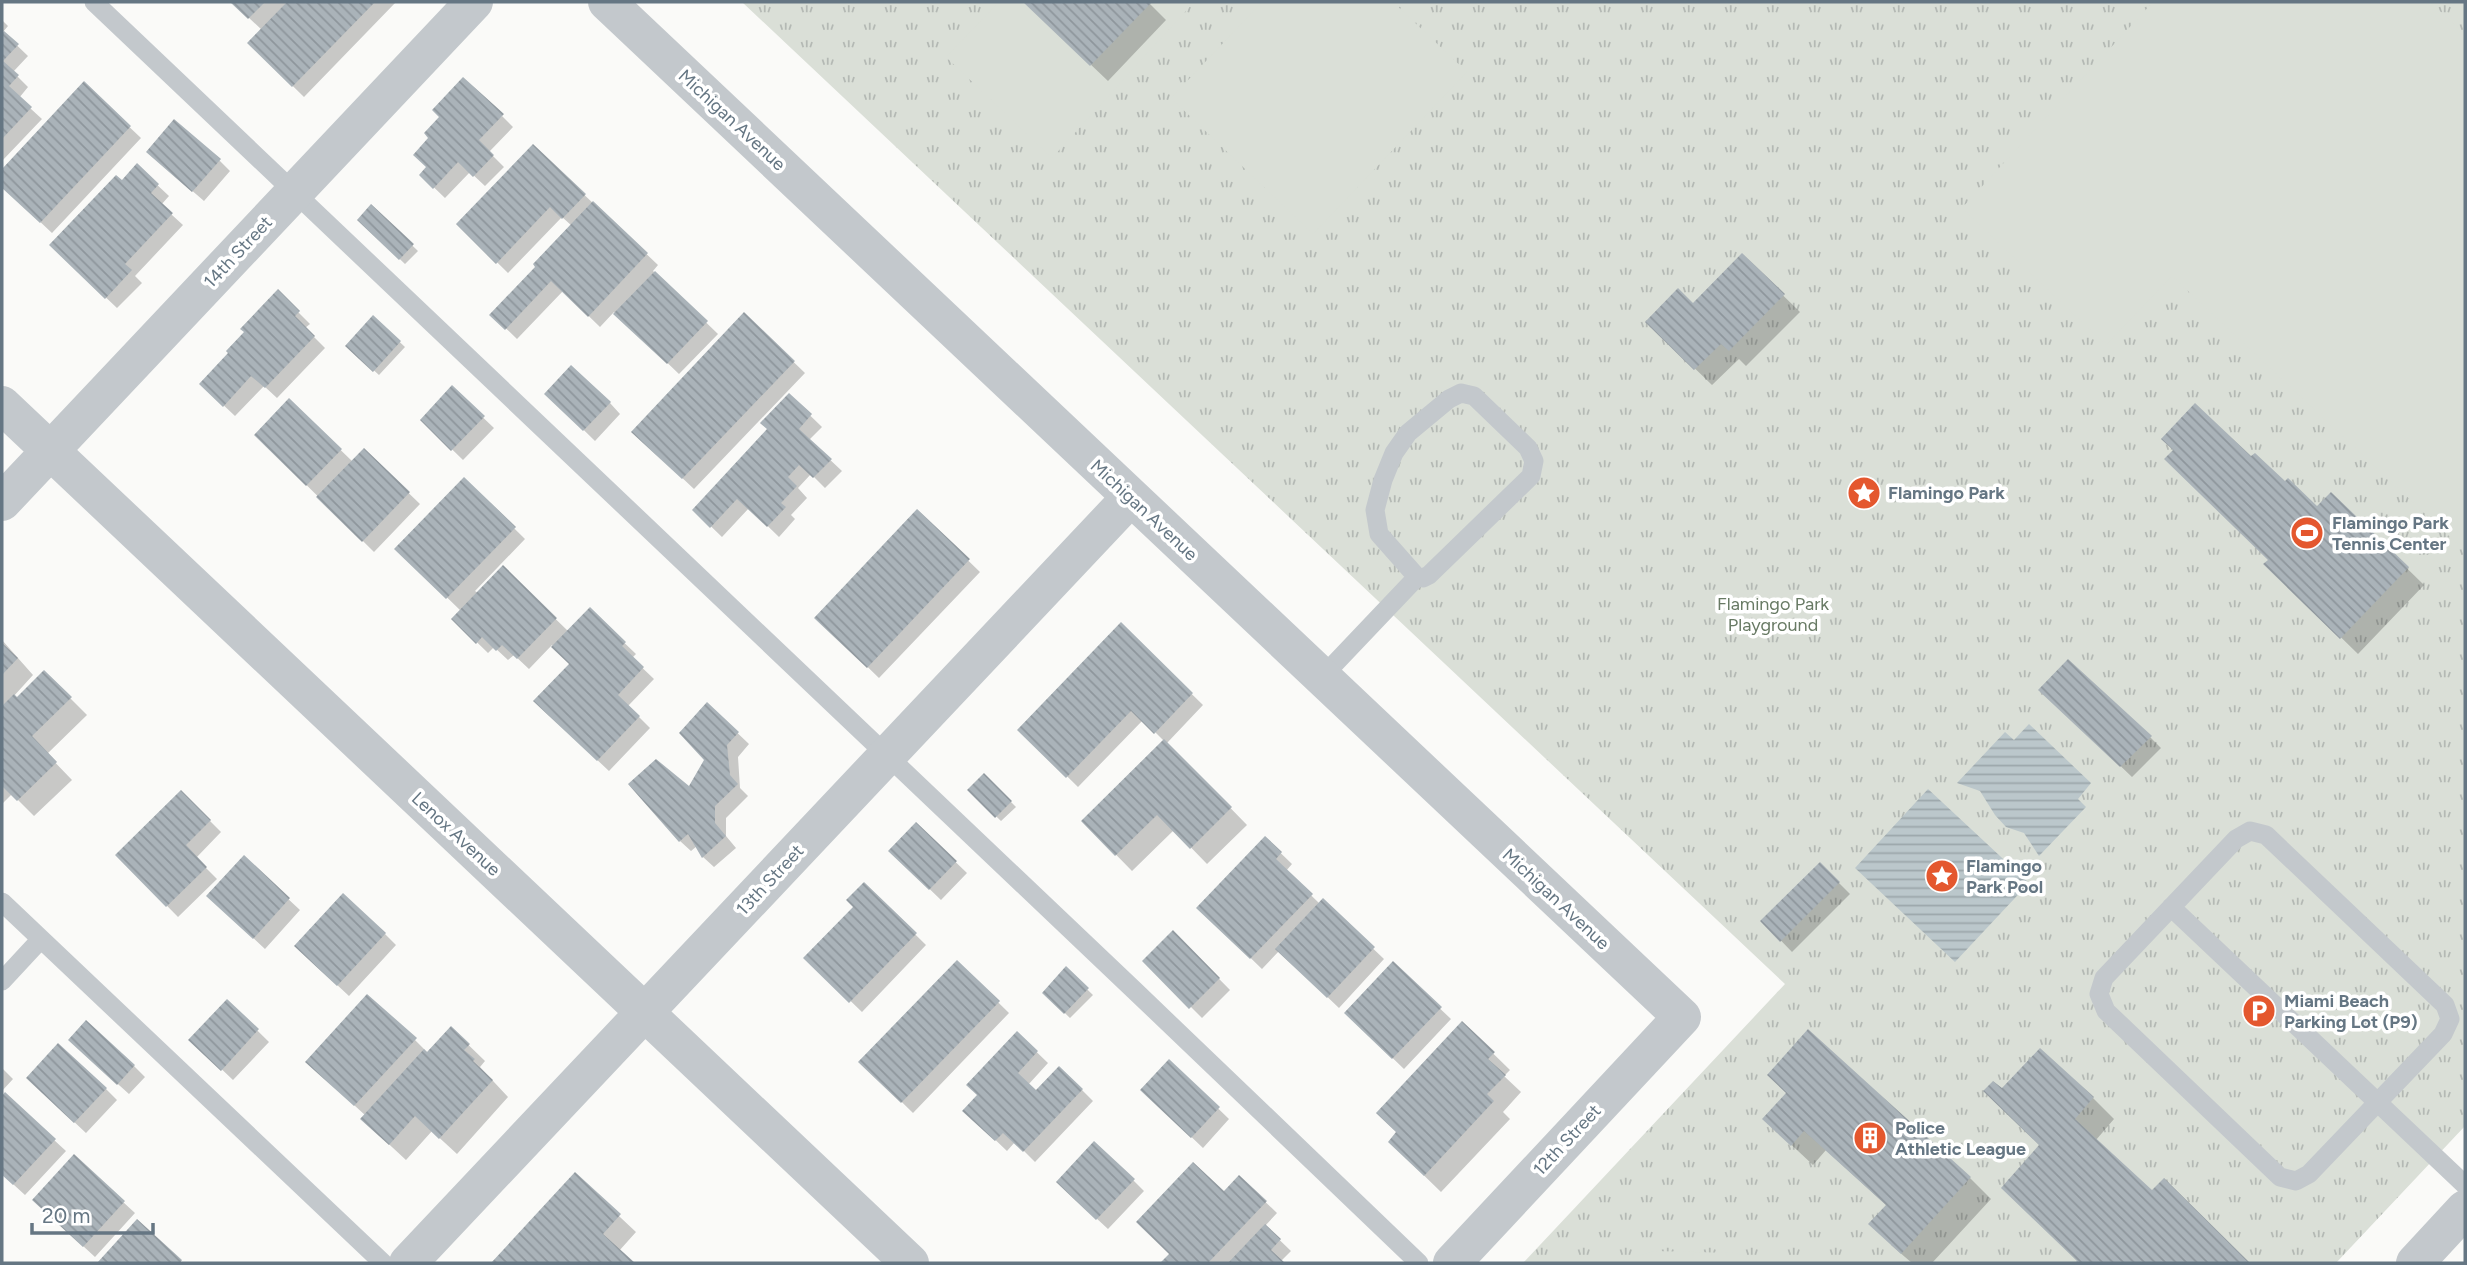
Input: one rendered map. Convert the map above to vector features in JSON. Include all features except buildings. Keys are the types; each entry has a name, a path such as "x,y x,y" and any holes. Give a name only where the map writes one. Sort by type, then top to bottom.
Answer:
{"street":[{"name":"14th Street","path":"2,502 474,2"},
{"name":"Michigan Avenue","path":"607,2 1682,1017"},
{"name":"Lenox Avenue","path":"2,405 910,1263"},
{"name":"13th Street","path":"408,1263 1132,497"},
{"name":"12th Street","path":"1452,1263 1682,1017"},
{"path":"2425,1260 2465,1209"}],"lane":[{"path":"94,2 1419,1263"},
{"path":"1461,393 1474,396 1528,448 1535,461 1531,476 1429,575 1417,577 1379,534 1375,510 1383,480 1394,453 1408,433 1449,399 1461,393"},
{"path":"1322,677 1417,577"},
{"path":"2250,831 2266,835 2445,1005 2450,1019 2443,1034 2378,1104 2309,1174 2296,1181 2280,1177 2106,1011 2099,994 2104,978 2236,839 2250,831"},
{"path":"2,902 383,1263"},
{"path":"2171,907 2465,1185"},
{"path":"2,981 41,940"}],"green space":[{"name":"Flamingo Park","path":"742,2 2465,2 2465,1126 2336,1263 1523,1263 1785,984"},
{"path":"999,2 1194,2 1052,158 946,57"},
{"path":"1262,2 1393,2 1467,72 1313,234 1171,98"},
{"path":"2153,2 2430,2 2465,34 2465,551 2172,276 2106,345 1962,208"},
{"path":"1654,1251 1735,1253 1764,1263 1616,1263"}],"shaded area":[{"path":"2029,724 2091,783 2078,799 2086,807 2039,856 2024,833 2006,827 1995,815 1980,791 1957,783 2005,732 2014,740"},
{"name":"Flamingo Park Pool","path":"1928,789 2029,883 1955,962 1855,868"}],"place":[{"name":"Flamingo Park","path":"1864,493"},
{"name":"Flamingo Park Tennis Center","path":"2307,533"},
{"name":"Flamingo Park Pool","path":"1942,876"},
{"name":"Miami Beach Parking Lot (P9)","path":"2259,1011"},
{"name":"Police Athletic League","path":"1870,1138"}],"park label":[{"name":"Flamingo Park Playground","path":"1773,614"}]}
